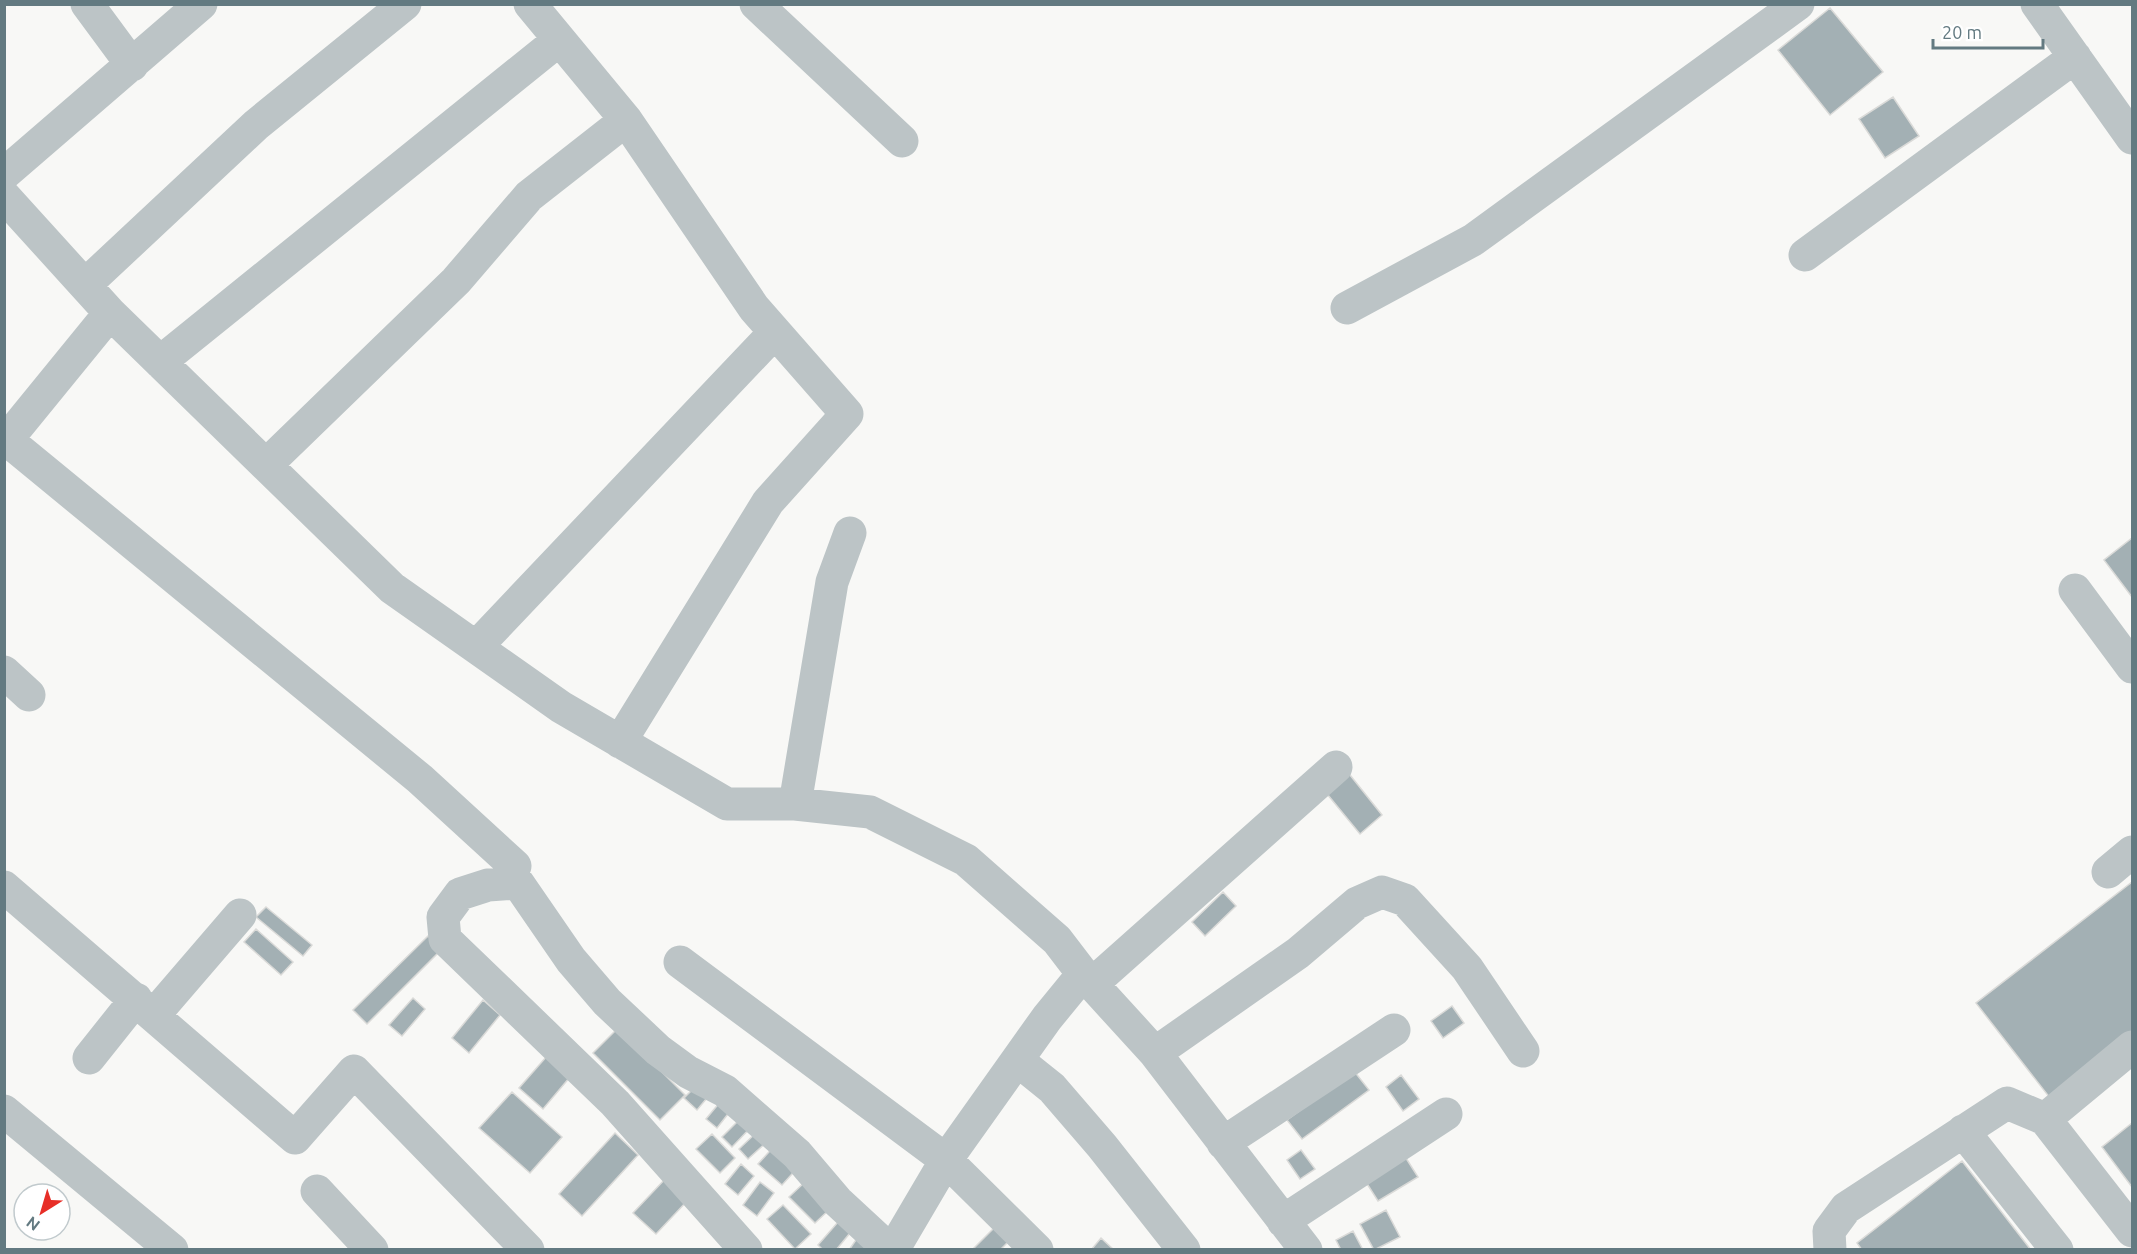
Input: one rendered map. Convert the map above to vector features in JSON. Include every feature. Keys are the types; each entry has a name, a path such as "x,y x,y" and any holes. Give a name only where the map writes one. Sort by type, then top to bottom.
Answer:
{"street":[{"path":"87,4 132,65"},
{"path":"4,174 201,4"},
{"path":"85,285 256,125 405,4"},
{"path":"530,4 626,120 754,308 847,414 768,502 620,742"},
{"path":"756,4 902,141"},
{"path":"1347,308 1473,240 1798,4"},
{"path":"2037,4 2133,138"},
{"path":"160,362 559,40"},
{"path":"1805,255 2075,57"},
{"path":"266,465 456,281 529,196 626,120"},
{"path":"4,196 110,313 392,588 561,707 727,804 795,804 870,812 966,860 1057,940 1087,979 1155,1053 1305,1250"},
{"path":"110,313 6,442 420,779 515,866"},
{"path":"476,647 775,332"},
{"path":"795,804 832,582 850,533"},
{"path":"2074,590 2133,667"},
{"path":"4,672 29,695"},
{"path":"746,1250 615,1103 445,939 443,917 460,894 488,885 518,883 572,960 607,1002 658,1050 688,1072 725,1091 797,1154 837,1202 892,1250 946,1160 1047,1018 1087,979 1336,768"},
{"path":"2108,872 2133,852"},
{"path":"4,887 295,1138 354,1071 528,1250"},
{"path":"1155,1053 1298,953 1357,903 1382,892 1405,900 1467,968 1523,1051"},
{"path":"89,1058 240,915"},
{"path":"680,962 946,1160 1037,1250"},
{"path":"1223,1143 1394,1030"},
{"path":"2045,1119 2133,1047"},
{"path":"1017,1060 1052,1088 1102,1146 1184,1250"},
{"path":"1830,1250 1829,1231 1846,1208 2007,1103 2045,1119 2133,1231"},
{"path":"4,1111 172,1250"},
{"path":"1283,1221 1446,1114"},
{"path":"1963,1131 2057,1250"},
{"path":"317,1191 372,1250"}],"building":[{"path":"1830,8 1883,72 1830,115 1778,50"},
{"path":"1893,97 1919,136 1885,158 1859,119"},
{"path":"2132,538 2132,597 2104,560"},
{"path":"1346,770 1382,815 1360,834 1323,789"},
{"path":"2132,882 2132,1034 2050,1098 1976,1003"},
{"path":"1223,892 1236,906 1205,936 1192,922"},
{"path":"266,907 312,945 303,956 256,917"},
{"path":"256,929 293,962 281,975 244,942"},
{"path":"428,936 442,949 367,1024 353,1010"},
{"path":"413,998 425,1009 402,1036 389,1025"},
{"path":"483,1000 500,1015 469,1053 452,1038"},
{"path":"1452,1006 1464,1023 1443,1038 1431,1021"},
{"path":"618,1028 685,1095 660,1120 593,1053"},
{"path":"547,1056 570,1077 543,1109 519,1088"},
{"path":"1354,1071 1369,1090 1302,1139 1287,1120"},
{"path":"1401,1075 1419,1099 1403,1111 1386,1087"},
{"path":"700,1082 712,1092 697,1110 684,1098"},
{"path":"512,1092 562,1137 530,1173 479,1128"},
{"path":"725,1096 735,1105 717,1128 706,1119"},
{"path":"745,1114 755,1123 732,1147 722,1137"},
{"path":"2132,1123 2132,1187 2102,1147"},
{"path":"759,1130 769,1140 748,1159 739,1149"},
{"path":"615,1133 638,1155 582,1216 559,1194"},
{"path":"712,1134 735,1158 720,1173 696,1149"},
{"path":"777,1143 801,1164 782,1185 758,1164"},
{"path":"1301,1150 1315,1169 1300,1179 1287,1160"},
{"path":"1404,1155 1418,1177 1378,1201 1364,1179"},
{"path":"1962,1161 2031,1250 1862,1250 1857,1243"},
{"path":"741,1164 754,1176 738,1195 725,1184"},
{"path":"667,1177 689,1199 656,1234 633,1213"},
{"path":"806,1181 831,1208 815,1223 789,1197"},
{"path":"760,1182 774,1193 757,1216 743,1205"},
{"path":"783,1205 811,1234 795,1249 767,1219"},
{"path":"1386,1210 1400,1237 1374,1250 1360,1224"},
{"path":"838,1222 850,1233 836,1250 823,1250 818,1245"},
{"path":"995,1227 1009,1241 1000,1250 972,1250"},
{"path":"1353,1231 1363,1250 1341,1250 1336,1240"},
{"path":"858,1237 875,1250 849,1250"},
{"path":"1101,1238 1114,1250 1091,1250"}]}
